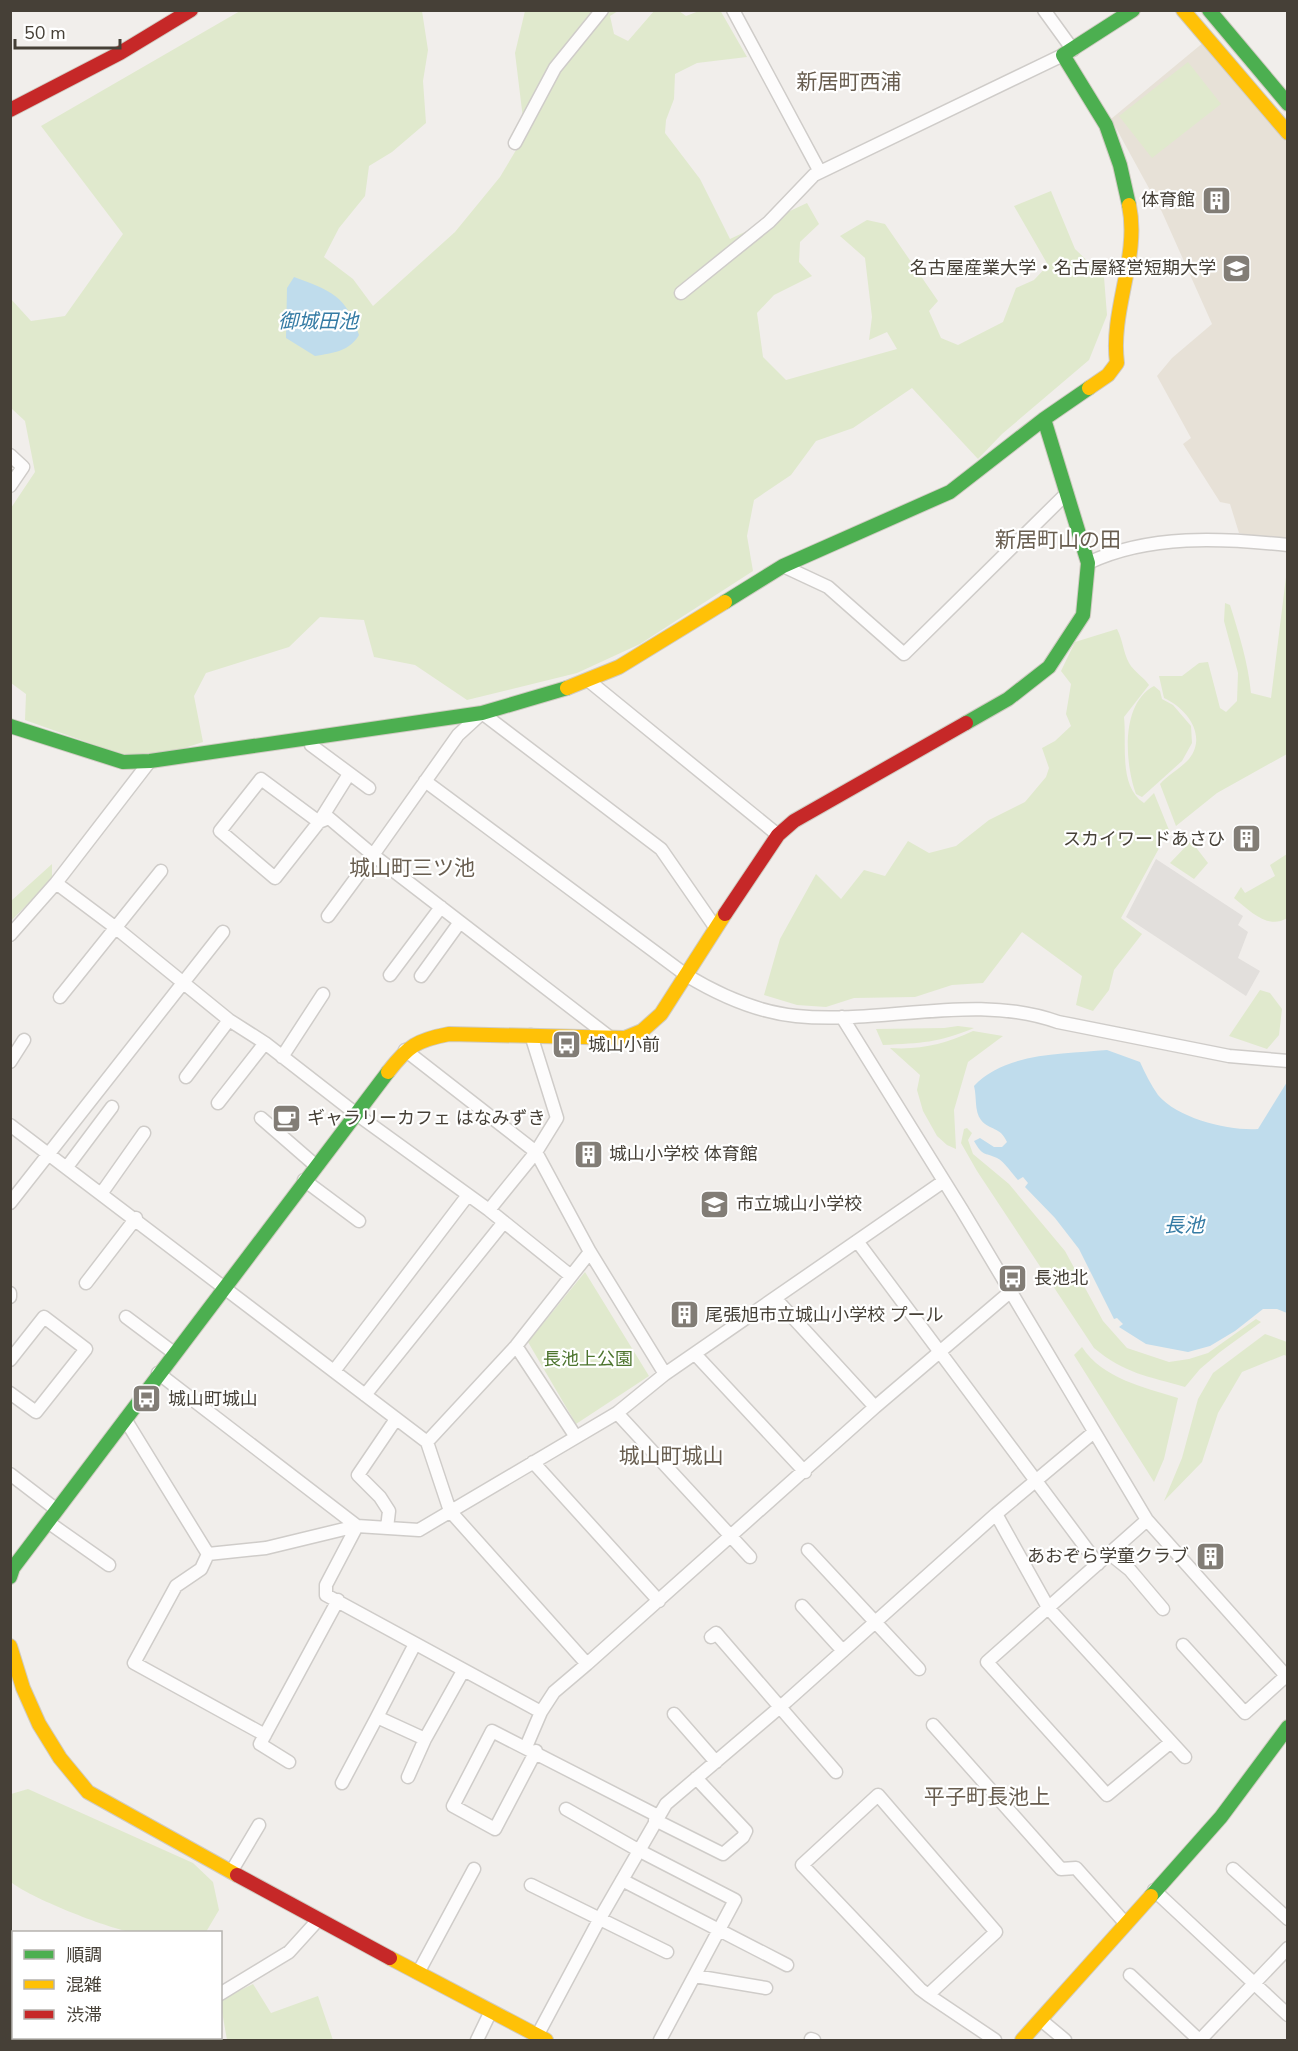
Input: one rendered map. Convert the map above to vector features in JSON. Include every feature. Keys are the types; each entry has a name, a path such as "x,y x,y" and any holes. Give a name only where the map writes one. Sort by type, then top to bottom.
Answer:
{"street":[{"path":"10,110 120,53 191,10"},
{"path":"515,143 555,68 602,10"},
{"path":"733,10 820,172"},
{"path":"10,726 123,762 150,761 482,713 589,681 628,661 783,566 950,492 1044,419 1108,375 1117,363 1114,339 1133,226 1120,165 1106,125 1044,10"},
{"path":"681,293 769,222 820,172 1068,52 1133,10"},
{"path":"1183,10 1287,134"},
{"path":"1209,10 1287,104"},
{"path":"12,1569 315,1165 405,1050 422,1039 449,1034 531,1035 613,1040 633,1035 649,1026 661,1014 778,835 794,821 1008,699 1049,667 1083,615 1088,563 1044,419"},
{"path":"10,455 23,467 10,486"},
{"path":"783,566 828,587 904,654 1067,493"},
{"path":"1088,563 1115,550 1226,538 1287,545"},
{"path":"589,681 778,835"},
{"path":"482,713 661,849 716,927"},
{"path":"328,916 458,735 482,713"},
{"path":"311,738 311,745 369,788"},
{"path":"10,935 56,883 150,761"},
{"path":"319,822 261,779 220,831 275,878 319,822 349,774"},
{"path":"425,781 686,975 709,989 757,1008 795,1016 842,1017 967,1010 1032,1012 1058,1022 1229,1056 1287,1061"},
{"path":"319,822 329,818 373,855 613,1040"},
{"path":"60,997 161,872"},
{"path":"56,883 116,928 229,1020 266,1042 355,1113 489,1210 571,1276"},
{"path":"390,975 441,907"},
{"path":"421,976 460,922"},
{"path":"10,1203 223,932"},
{"path":"282,1057 323,994"},
{"path":"842,1017 944,1181 1147,1520 1287,1677 1245,1713 1183,1645"},
{"path":"186,1077 229,1020"},
{"path":"489,1210 536,1152 557,1118 531,1035"},
{"path":"10,1062 24,1040"},
{"path":"218,1103 266,1042"},
{"path":"405,1050 536,1152 590,1252 665,1374"},
{"path":"67,1167 112,1107"},
{"path":"261,1118 315,1165"},
{"path":"10,1125 136,1218 427,1442 450,1511 587,1664"},
{"path":"101,1194 144,1133"},
{"path":"304,1180 359,1221"},
{"path":"208,1554 266,1548 357,1526 419,1530 617,1413 665,1374 944,1181"},
{"path":"334,1371 468,1195"},
{"path":"86,1283 136,1218"},
{"path":"365,1395 504,1222"},
{"path":"857,1241 1098,1564"},
{"path":"427,1442 516,1346 590,1252"},
{"path":"696,1778 746,1831 743,1837 723,1854 531,1749 492,1731 453,1806 495,1828 531,1749 541,1712 554,1692 805,1472 875,1407 1010,1292"},
{"path":"776,1298 875,1407"},
{"path":"10,1393 36,1412 86,1349 44,1317 12,1355"},
{"path":"126,1317 174,1353"},
{"path":"516,1346 576,1437"},
{"path":"695,1353 805,1472"},
{"path":"158,1373 357,1526"},
{"path":"617,1413 750,1557"},
{"path":"125,1419 208,1554"},
{"path":"387,1528 389,1511 380,1497 358,1475 396,1419"},
{"path":"10,1646 22,1687 37,1722 60,1762 88,1792 318,1920 542,2038 599,1920 666,1804 780,1707 1035,1480 1094,1432"},
{"path":"533,1462 658,1601"},
{"path":"10,1474 57,1510"},
{"path":"996,1514 1049,1609 1185,1757"},
{"path":"1147,1520 987,1662 1107,1795 1171,1742"},
{"path":"48,1522 110,1565"},
{"path":"357,1526 326,1585 326,1595 541,1712"},
{"path":"808,1550 919,1669"},
{"path":"208,1554 201,1569 176,1586 134,1663 265,1734"},
{"path":"1110,1554 1130,1570 1163,1610"},
{"path":"290,1762 260,1744 338,1600"},
{"path":"802,1606 843,1651"},
{"path":"711,1637 716,1633 836,1772"},
{"path":"342,1783 415,1644"},
{"path":"408,1777 425,1739 463,1671"},
{"path":"674,1714 716,1762"},
{"path":"377,1717 425,1739"},
{"path":"933,1725 1061,1869 1076,1868 1126,1924"},
{"path":"1022,2040 1221,1817 1287,1726"},
{"path":"928,1995 996,1932 878,1795 802,1865 928,1995 995,2040"},
{"path":"566,1809 638,1850 735,1900 660,2040"},
{"path":"231,1872 259,1825"},
{"path":"418,1973 474,1869"},
{"path":"1233,1869 1287,1919"},
{"path":"622,1880 787,1965"},
{"path":"531,1885 667,1952"},
{"path":"1154,1890 1287,2015"},
{"path":"222,1993 290,1952 318,1920"},
{"path":"1131,1975 1200,2040 1287,1948"},
{"path":"695,1976 766,1988"},
{"path":"477,2040 491,2011"},
{"path":"1041,2020 1065,2040"}],"shaded area":[{"name":"名古屋産業大学・名古屋経営短期大学","path":"1204,42 1287,143 1287,543 1239,533 1230,504 1220,502 1183,444 1191,438 1157,376 1172,358 1212,324 1162,212 1111,119"},
{"path":"1156,859 1243,916 1238,925 1248,932 1238,958 1260,971 1246,996 1126,917"}],"green space":[{"path":"720,10 747,57 697,63 675,74 674,99 666,120 665,133 700,179 730,239 807,203 819,224 800,242 799,262 812,276 774,295 757,313 763,357 786,380 897,349 887,332 869,340 872,317 865,258 840,236 867,220 885,224 938,301 929,311 941,338 958,345 1003,322 1016,288 1034,280 1048,265 1014,206 1051,191 1075,249 1104,277 1107,315 1089,360 1002,434 978,459 912,388 853,428 816,441 791,475 754,500 747,536 753,571 640,644 577,673 467,700 415,665 374,657 364,620 320,617 289,647 206,673 194,696 203,742 163,755 123,755 25,720 26,694 11,683 11,508 35,472 25,421 11,408 10,298 31,321 65,316 123,234 41,126 240,11 422,11 428,50 423,81 426,123 392,152 369,166 365,196 339,228 324,257 353,279 373,306 455,232 500,177 525,135 515,53 525,11 618,11 610,16 614,34 628,41 654,11 679,11 686,16 699,11"},
{"path":"1188,62 1221,104 1152,158 1119,116"},
{"path":"1287,569 1287,754 1217,793 1176,826 1160,784 1189,759 1196,741 1195,732 1187,715 1164,698 1159,676 1182,676 1199,663 1208,662 1220,708 1226,712 1237,701 1238,673 1224,621 1225,603 1230,605 1240,637 1251,693 1271,698"},
{"path":"1117,629 1129,663 1149,685 1124,717 1127,775 1136,796 1144,803 1154,793 1169,830 1121,918 1142,934 1114,970 1109,990 1093,1011 1076,1005 1082,976 1022,932 983,983 952,985 915,997 854,998 826,1007 797,1005 764,995 780,939 816,874 841,899 864,870 885,876 908,841 929,853 956,846 989,820 1025,802 1046,777 1049,768 1042,748 1055,741 1071,726 1066,714 1071,684 1061,671 1075,642"},
{"path":"1154,686 1160,691 1162,699 1173,705 1191,726 1192,743 1182,761 1142,797 1136,794 1132,781 1128,736 1135,706"},
{"path":"1191,841 1208,863 1194,879 1170,863"},
{"path":"1287,854 1287,918 1273,922 1259,917 1234,898 1241,887 1245,893 1275,876 1270,865"},
{"path":"52,864 52,879 11,921 11,901"},
{"path":"1260,990 1270,993 1282,1009 1279,1035 1267,1049 1229,1036"},
{"path":"958,1026 974,1028 950,1037 929,1041 883,1045 876,1029 944,1028"},
{"path":"973,1031 1003,1036 968,1062 954,1110 956,1149 937,1136 923,1111 917,1090 920,1075 890,1048 933,1045"},
{"path":"967,1128 972,1133 968,1140 973,1154 1009,1184 1065,1251 1103,1321 1127,1348 1169,1362 1189,1359 1208,1353 1256,1319 1261,1322 1200,1369 1185,1387 1137,1373 1105,1357 1094,1348 977,1171 961,1143 964,1129"},
{"name":"長池上公園","path":"585,1272 649,1376 576,1424 528,1342"},
{"path":"1265,1334 1287,1342 1287,1356 1284,1355 1242,1372 1218,1413 1202,1462 1164,1501 1182,1458 1198,1399 1213,1373"},
{"path":"1082,1347 1101,1367 1113,1374 1178,1398 1164,1459 1154,1482 1074,1355"},
{"path":"28,1789 193,1863 213,1882 219,1910 207,1931 127,1931 50,1903 11,1882 11,1794"},
{"path":"253,1984 271,2013 318,1996 333,2040 227,2040 222,1999"}],"water":[{"name":"御城田池","path":"294,277 336,296 349,311 359,335 351,345 315,356 286,338 287,288"},
{"name":"長池","path":"1107,1050 1140,1062 1158,1095 1178,1111 1205,1122 1233,1128 1258,1129 1287,1082 1287,1313 1277,1309 1263,1309 1235,1331 1210,1346 1188,1352 1146,1344 1119,1327 1123,1324 1117,1318 1114,1319 1079,1249 1055,1218 1025,1187 1028,1183 1023,1177 1018,1180 1000,1160 984,1153 977,1146 974,1141 980,1138 994,1147 1002,1147 1007,1142 1001,1133 981,1120 977,1112 974,1086 987,1075 1002,1067 1036,1057"}],"traffic: fast":[{"path":"1129,205 1120,165 1106,125 1063,55 1133,10"},
{"path":"1209,10 1288,104"},
{"path":"725,602 783,566 950,492 1044,419 1089,388"},
{"path":"966,723 1008,699 1049,667 1083,615 1088,563 1044,419"},
{"path":"10,726 123,762 150,761 482,713 567,688"},
{"path":"10,1577 13,1568 388,1072"},
{"path":"1151,1896 1221,1817 1288,1727"}],"traffic: slow":[{"path":"1183,10 1288,133"},
{"path":"1089,388 1108,375 1117,363 1117,323 1131,244 1129,205"},
{"path":"567,688 619,667 725,602"},
{"path":"388,1072 414,1045 449,1034 625,1038 642,1031 661,1014 725,914"},
{"path":"10,1646 23,1688 39,1724 60,1758 88,1792 237,1875"},
{"path":"1022,2040 1151,1896"},
{"path":"390,1958 546,2040"}],"traffic: jam":[{"path":"10,110 120,53 191,10"},
{"path":"725,914 778,835 794,821 966,723"},
{"path":"237,1875 390,1958"}],"place":[{"name":"体育館","path":"1216,200"},
{"name":"名古屋産業大学・名古屋経営短期大学","path":"1237,268"},
{"name":"スカイワードあさひ","path":"1246,839"},
{"name":"城山小前","path":"567,1045"},
{"name":"ギャラリーカフェ はなみずき","path":"286,1118"},
{"name":"城山小学校 体育館","path":"588,1154"},
{"name":"市立城山小学校","path":"715,1204"},
{"name":"長池北","path":"1013,1278"},
{"name":"尾張旭市立城山小学校 プール","path":"684,1315"},
{"name":"城山町城山","path":"147,1399"},
{"name":"あおぞら学童クラブ","path":"1210,1556"}],"district":[{"name":"新居町西浦","path":"849,82"},
{"name":"新居町山の田","path":"1058,540"},
{"name":"城山町三ツ池","path":"412,868"},
{"name":"城山町城山","path":"671,1456"},
{"name":"平子町長池上","path":"987,1797"}]}
